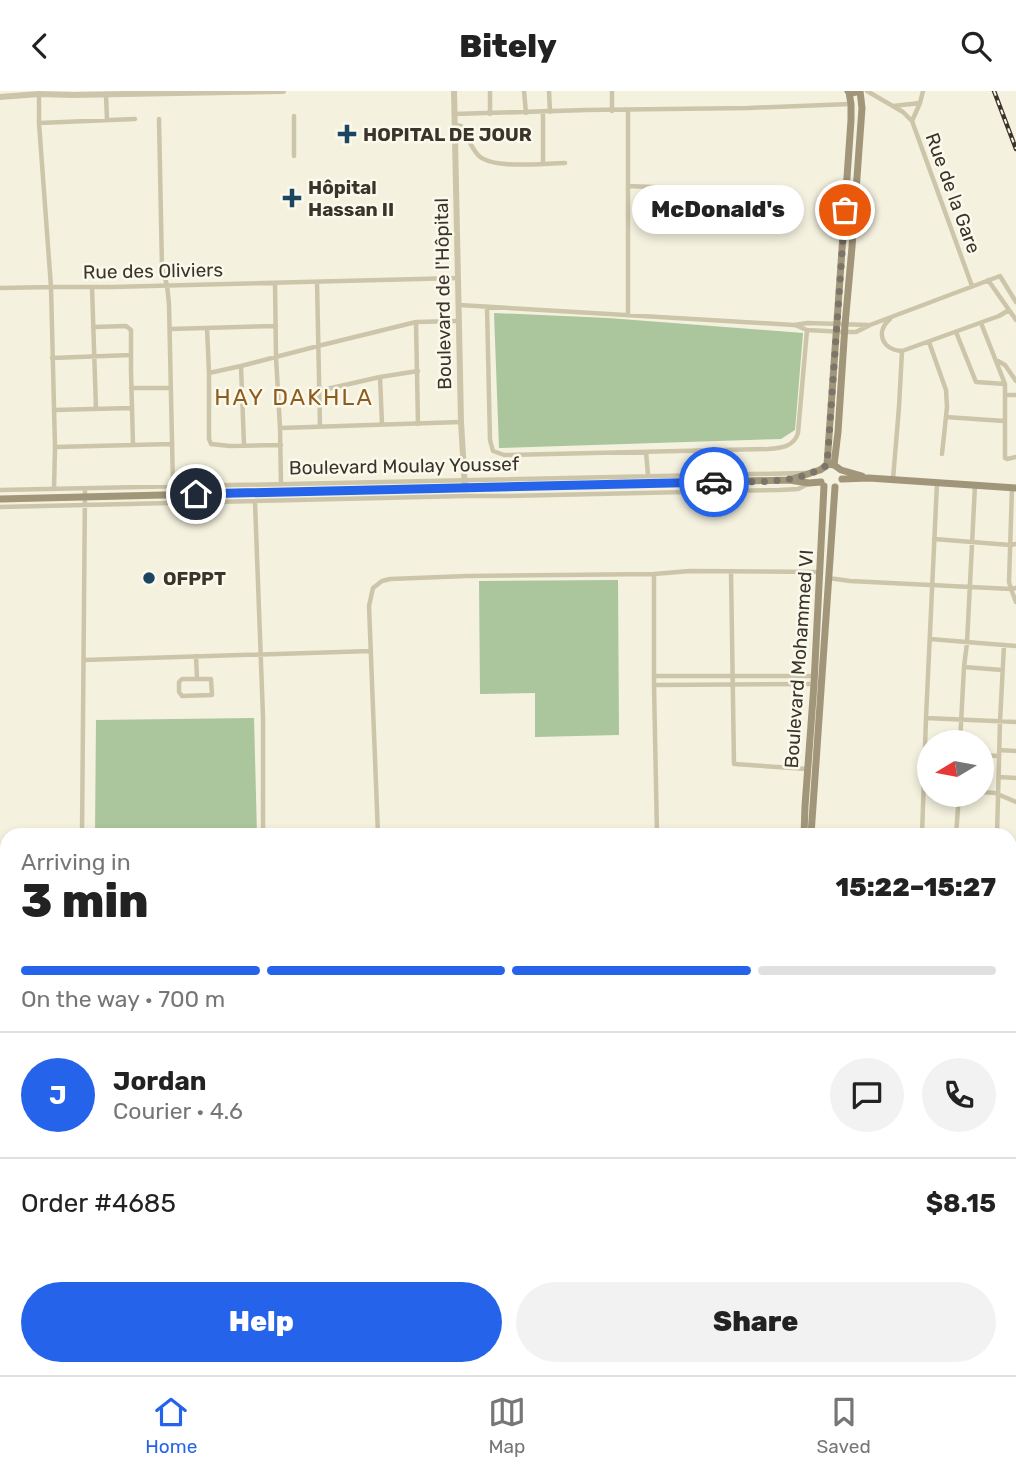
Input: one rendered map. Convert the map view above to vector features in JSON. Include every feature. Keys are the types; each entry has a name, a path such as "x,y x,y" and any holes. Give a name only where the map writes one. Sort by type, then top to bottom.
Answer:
{"main road":[{"path":"830,467 838,432 840,328 843,246 851,104 848,91 860,91 861,122 852,247 840,328"},
{"path":"830,467 869,478"},
{"path":"830,467 842,479"},
{"name":"Boulevard Moulay Youssef","path":"0,499 43,494 85,497 789,479 830,467"},
{"name":"Boulevard Mohammed VI","path":"804,828 820,572 823,484 819,477 830,467"},
{"path":"835,487 842,479 869,478 1014,487"},
{"name":"Boulevard Moulay Youssef","path":"789,479 835,487"},
{"name":"Boulevard Mohammed VI","path":"811,828 835,487"}],"street":[{"path":"1,95 39,92 106,95 282,91"},
{"name":"Boulevard de l'Hôpital","path":"454,91 458,321 465,488"},
{"path":"490,91 491,114"},
{"path":"524,91 526,113"},
{"path":"550,91 550,112"},
{"path":"612,91 612,111"},
{"name":"Rue de la Gare","path":"867,91 903,112 912,121 972,286"},
{"path":"912,121 923,91"},
{"path":"39,92 51,287 54,489"},
{"path":"106,95 107,120"},
{"path":"893,107 920,103"},
{"path":"454,114 851,104"},
{"path":"628,110 628,314"},
{"path":"543,113 543,163"},
{"path":"294,116 295,156"},
{"path":"159,118 162,268 167,285 170,329 173,487"},
{"path":"39,123 135,120"},
{"path":"454,125 461,126 480,157 506,165 565,163"},
{"path":"628,186 779,192"},
{"path":"458,305 794,325 808,323 856,332 1000,276 1016,302"},
{"name":"Rue des Oliviers","path":"0,288 458,278"},
{"path":"988,280 1016,320"},
{"path":"317,282 320,426"},
{"path":"275,283 281,484"},
{"path":"92,286 96,409"},
{"path":"487,307 489,440 493,451 504,455 785,447 793,443 798,433 807,330"},
{"path":"869,325 877,327 890,348 902,351 981,323 1009,310"},
{"path":"882,336 884,325 893,316"},
{"path":"209,373 416,322 458,321"},
{"path":"416,322 418,423"},
{"path":"981,323 1005,384 1005,458 1016,457"},
{"path":"794,325 807,330 840,328"},
{"path":"170,329 276,326"},
{"path":"93,327 129,327 132,334 133,445"},
{"path":"207,328 209,442 216,446 281,445"},
{"path":"956,332 976,381 1005,384"},
{"path":"929,342 946,390 942,454"},
{"path":"893,480 902,351"},
{"path":"52,358 131,355"},
{"path":"996,359 1005,365 1016,381"},
{"path":"241,366 244,445"},
{"path":"318,391 418,371"},
{"path":"380,377 382,424"},
{"path":"131,388 171,388"},
{"path":"1006,395 1016,395"},
{"path":"54,409 132,408"},
{"path":"946,417 1004,421"},
{"path":"280,428 461,422"},
{"path":"55,447 172,444"},
{"path":"646,452 648,475"},
{"name":"Boulevard Moulay Youssef","path":"0,489 43,494 54,489 85,497 256,502 465,488 486,479 808,474"},
{"path":"926,730 937,483"},
{"name":"Boulevard Moulay Youssef","path":"0,507 173,487 281,484 465,488 505,496 775,490 798,489 809,484"},
{"path":"960,730 975,485"},
{"path":"1014,487 1009,582 1014,589 1016,602"},
{"path":"82,828 85,497"},
{"path":"256,502 263,717 263,828"},
{"path":"934,539 1013,544"},
{"path":"731,571 734,764 807,769"},
{"path":"378,828 369,606 373,588 382,582 390,579 467,576 820,572"},
{"path":"654,574 657,828"},
{"path":"828,578 1014,589"},
{"path":"930,639 1016,646"},
{"path":"997,828 1004,645"},
{"path":"84,660 372,651"},
{"path":"196,656 197,679"},
{"path":"964,667 1002,670"},
{"path":"654,676 733,675 814,680"},
{"path":"699,676 699,684"},
{"path":"197,679 212,679 212,695 182,696 180,680 197,679"},
{"path":"654,685 814,680"},
{"path":"926,718 1016,722"},
{"path":"994,754 1016,751"},
{"path":"999,777 1016,778"},
{"path":"994,794 1016,801"},
{"path":"923,828 924,807"},
{"path":"957,828 958,807"},
{"path":"0,1240 0,1301"}],"green space":[{"path":"494,313 608,318 803,333 795,430 781,439 499,448"},
{"path":"618,580 619,735 535,737 535,693 480,694 479,581"},
{"path":"254,718 257,828 95,828 96,720"}],"railway":[{"path":"994,91 1016,149"}],"way so far":[{"path":"714,482 789,479 820,470 827,465 845,210"}],"place":[{"name":"HOPITAL DE JOUR","path":"347,134"},
{"name":"Hôpital Hassan II","path":"292,198"},
{"name":"McDonald's","path":"845,210"},
{"name":"OFPPT","path":"149,578"}],"district":[{"name":"HAY DAKHLA","path":"294,397"}],"route":[{"path":"196,494 714,482"}]}
